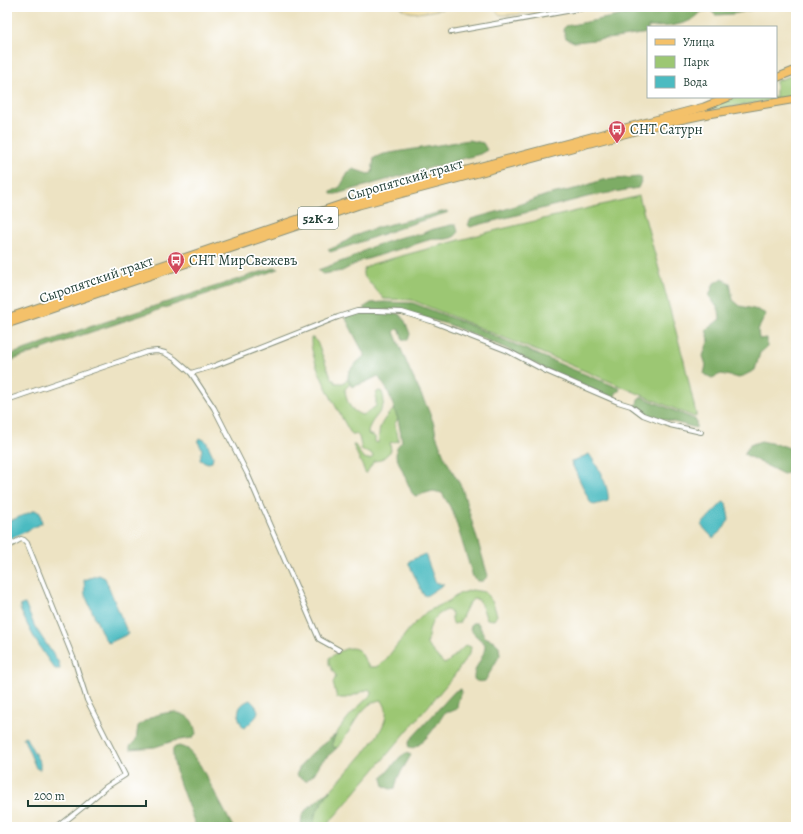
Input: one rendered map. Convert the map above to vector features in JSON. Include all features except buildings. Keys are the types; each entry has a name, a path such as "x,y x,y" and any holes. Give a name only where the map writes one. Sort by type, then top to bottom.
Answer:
{"main road":[{"path":"777,78 796,70"},
{"name":"Сыропятский тракт","path":"7,318 358,199 704,107 726,98"},
{"name":"Сыропятский тракт","path":"7,324 374,200 635,130 708,114 796,99"}],"street":[{"path":"451,32 589,7"},
{"path":"191,373 214,366 338,316 357,311 402,312 431,321 508,351 546,371 612,400 632,406 643,415 670,425 701,432"},
{"path":"7,400 147,352 157,351 165,353 191,373 214,408 231,439 320,639 340,650"},
{"path":"7,548 21,539 27,543 74,662 87,700 125,775 106,787 58,827"}],"green space":[{"path":"664,7 764,7 733,14 715,15 710,10 701,12 696,17 677,25 647,26 647,33 574,42 566,38 563,29 566,26"},
{"path":"796,74 796,96 679,116 706,109 732,98 777,98 777,81"},
{"path":"469,140 483,143 487,150 480,154 336,194 331,194 331,192 340,187 348,173 353,169 368,174 372,173 374,158 384,154"},
{"path":"640,177 642,179 638,188 591,196 470,227 468,225 471,219 547,195 579,188 602,180"},
{"path":"639,196 684,361 696,414 694,417 412,300 384,299 363,275 365,268 372,264 489,232"},
{"path":"446,211 448,212 343,248 330,252 328,250 340,245 354,236 379,227"},
{"path":"456,225 458,230 458,233 453,237 443,239 435,238 361,261 342,271 323,274 318,270 351,258 371,247 398,238 410,235 419,235 430,230"},
{"path":"276,267 278,269 240,283 79,336 7,362 7,356 71,333"},
{"path":"722,279 730,283 733,300 740,306 758,310 766,314 758,330 759,339 767,338 767,347 760,353 755,370 739,378 721,374 712,378 704,374 706,365 703,356 709,339 706,330 720,319 719,310 709,296 714,283"},
{"path":"371,303 413,303 472,326 619,388 620,390 616,393 614,399 547,370 505,348 450,325 397,310 365,310 363,308"},
{"path":"390,312 399,314 405,321 410,334 408,340 403,340 400,330 397,329 394,332 434,424 436,435 445,458 462,488 488,576 483,581 478,581 473,577 453,512 442,493 433,491 415,496 412,493 396,456 397,447 402,441 398,419 388,391 378,376 352,387 349,382 348,378 350,370 364,356 364,354 345,317 361,313"},
{"path":"311,338 317,342 331,377 336,383 343,383 348,379 350,384 345,389 349,405 354,411 362,415 367,413 376,406 376,393 379,391 382,392 384,399 383,404 369,428 368,434 375,437 375,442 378,443 379,430 382,423 394,409 398,419 395,423 398,441 390,443 391,451 381,460 374,461 366,474 353,445 355,445 363,457 371,459 373,456 371,453 362,450 359,437 350,432 325,386 315,359"},
{"path":"642,397 696,420 696,428 644,414 636,408 638,400"},
{"path":"761,441 784,446 794,450 796,456 796,466 794,472 783,474 744,454 750,445"},
{"path":"472,590 485,592 493,603 497,615 494,620 487,619 479,600 473,599 468,605 459,623 453,624 452,613 447,610 437,616 431,624 427,645 444,664 466,645 471,647 470,653 453,677 325,827 315,826 315,814 324,799 370,746 382,728 386,713 381,700 367,706 356,719 342,742 337,748 333,747 332,743 339,729 354,711 372,694 369,689 347,698 337,698 333,683 336,676 329,664 329,658 345,649 353,648 361,653 369,667 376,667 384,662 410,628 426,612 449,601 459,594"},
{"path":"472,623 478,623 485,637 494,641 499,646 500,655 485,681 479,682 474,679 475,670 484,653 485,644 470,629"},
{"path":"461,689 462,692 458,700 457,709 450,712 445,712 430,734 420,744 411,748 408,746 410,740 455,691"},
{"path":"175,712 187,716 192,721 196,734 192,738 173,741 155,747 130,749 130,746 136,740 138,726 155,716"},
{"path":"335,735 332,743 333,747 337,748 321,762 314,774 306,781 296,775 308,757"},
{"path":"179,746 188,749 200,765 233,827 196,827 181,788 173,757 173,748"},
{"path":"406,753 411,755 398,777 395,788 390,789 384,786 382,778 400,757"},
{"path":"330,790 315,814 314,822 317,827 302,827 302,816 308,808"}],"sand":[{"path":"400,7 443,7 442,9 415,13 404,10"},
{"path":"492,7 571,7 549,12 500,15"}],"water":[{"path":"200,438 206,441 213,456 212,462 208,463 200,460 202,449 198,442"},
{"path":"589,454 602,476 608,495 608,501 594,505 590,502 571,462"},
{"path":"723,502 726,503 729,519 724,528 713,538 701,525"},
{"path":"35,510 40,513 42,523 7,541 7,517 10,521"},
{"path":"425,554 436,584 444,584 426,596 423,594 409,564 409,561"},
{"path":"99,575 105,578 128,634 109,643 104,638 85,595 84,580"},
{"path":"25,604 35,627 59,663 60,669 55,669 32,633 20,609 21,605"},
{"path":"250,700 255,705 258,712 255,718 245,728 243,727 238,715 242,705"},
{"path":"25,736 40,763 40,770 36,768 23,737"}],"place":[{"name":"СНТ Сатурн","path":"617,144"},
{"name":"СНТ МирСвежевъ","path":"176,275"}]}
